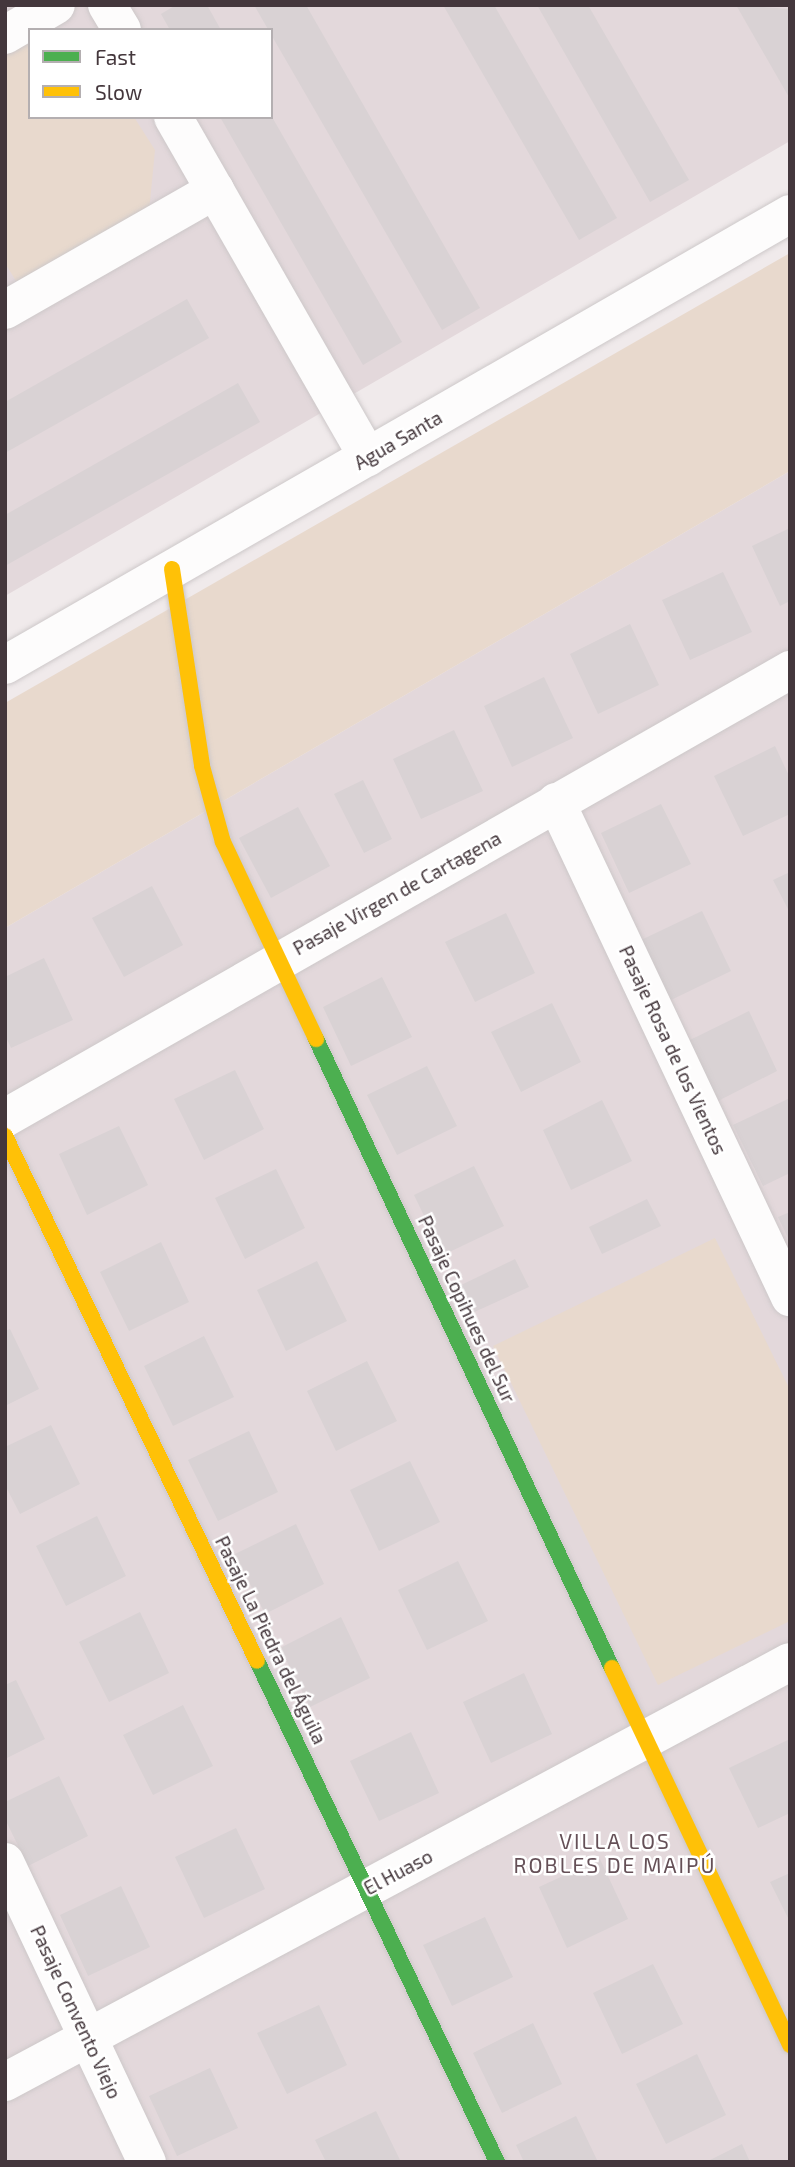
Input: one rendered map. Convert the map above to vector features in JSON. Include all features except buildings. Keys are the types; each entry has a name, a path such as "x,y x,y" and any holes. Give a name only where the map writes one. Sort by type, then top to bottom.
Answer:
{"street":[{"path":"5,35 56,5"},
{"path":"107,5 121,28"},
{"path":"174,119 368,457"},
{"path":"5,310 215,190"},
{"name":"Agua Santa","path":"5,665 790,214"},
{"name":"Pasaje Copihues del Sur","path":"172,569 202,766 223,842 790,2045"},
{"name":"Pasaje Virgen de Cartagena","path":"5,1118 279,959 790,670"},
{"name":"Pasaje Rosa de los Vientos","path":"556,802 790,1297"},
{"name":"Pasaje La Piedra del Águila","path":"5,1136 497,2162"},
{"name":"El Huaso","path":"5,2082 790,1662"},
{"name":"Pasaje Convento Viejo","path":"5,1862 147,2162"}],"shaded area":[{"path":"5,5 790,5 790,141 5,596"},
{"path":"28,37 28,119 135,119 155,150 149,212 19,286 5,263 5,51"},
{"path":"790,253 790,471 5,928 5,703"},
{"path":"790,471 790,2162 5,2162 5,928"},
{"path":"715,1238 790,1390 790,1621 658,1685 493,1346"}],"traffic: fast":[{"path":"316,1039 612,1668"},
{"path":"257,1661 497,2162"}],"traffic: slow":[{"path":"172,569 202,766 223,842 316,1039"},
{"path":"5,1136 257,1661"},
{"path":"612,1668 790,2045"}],"district":[{"name":"VILLA LOS ROBLES DE MAIPÚ","path":"615,1853"}]}
